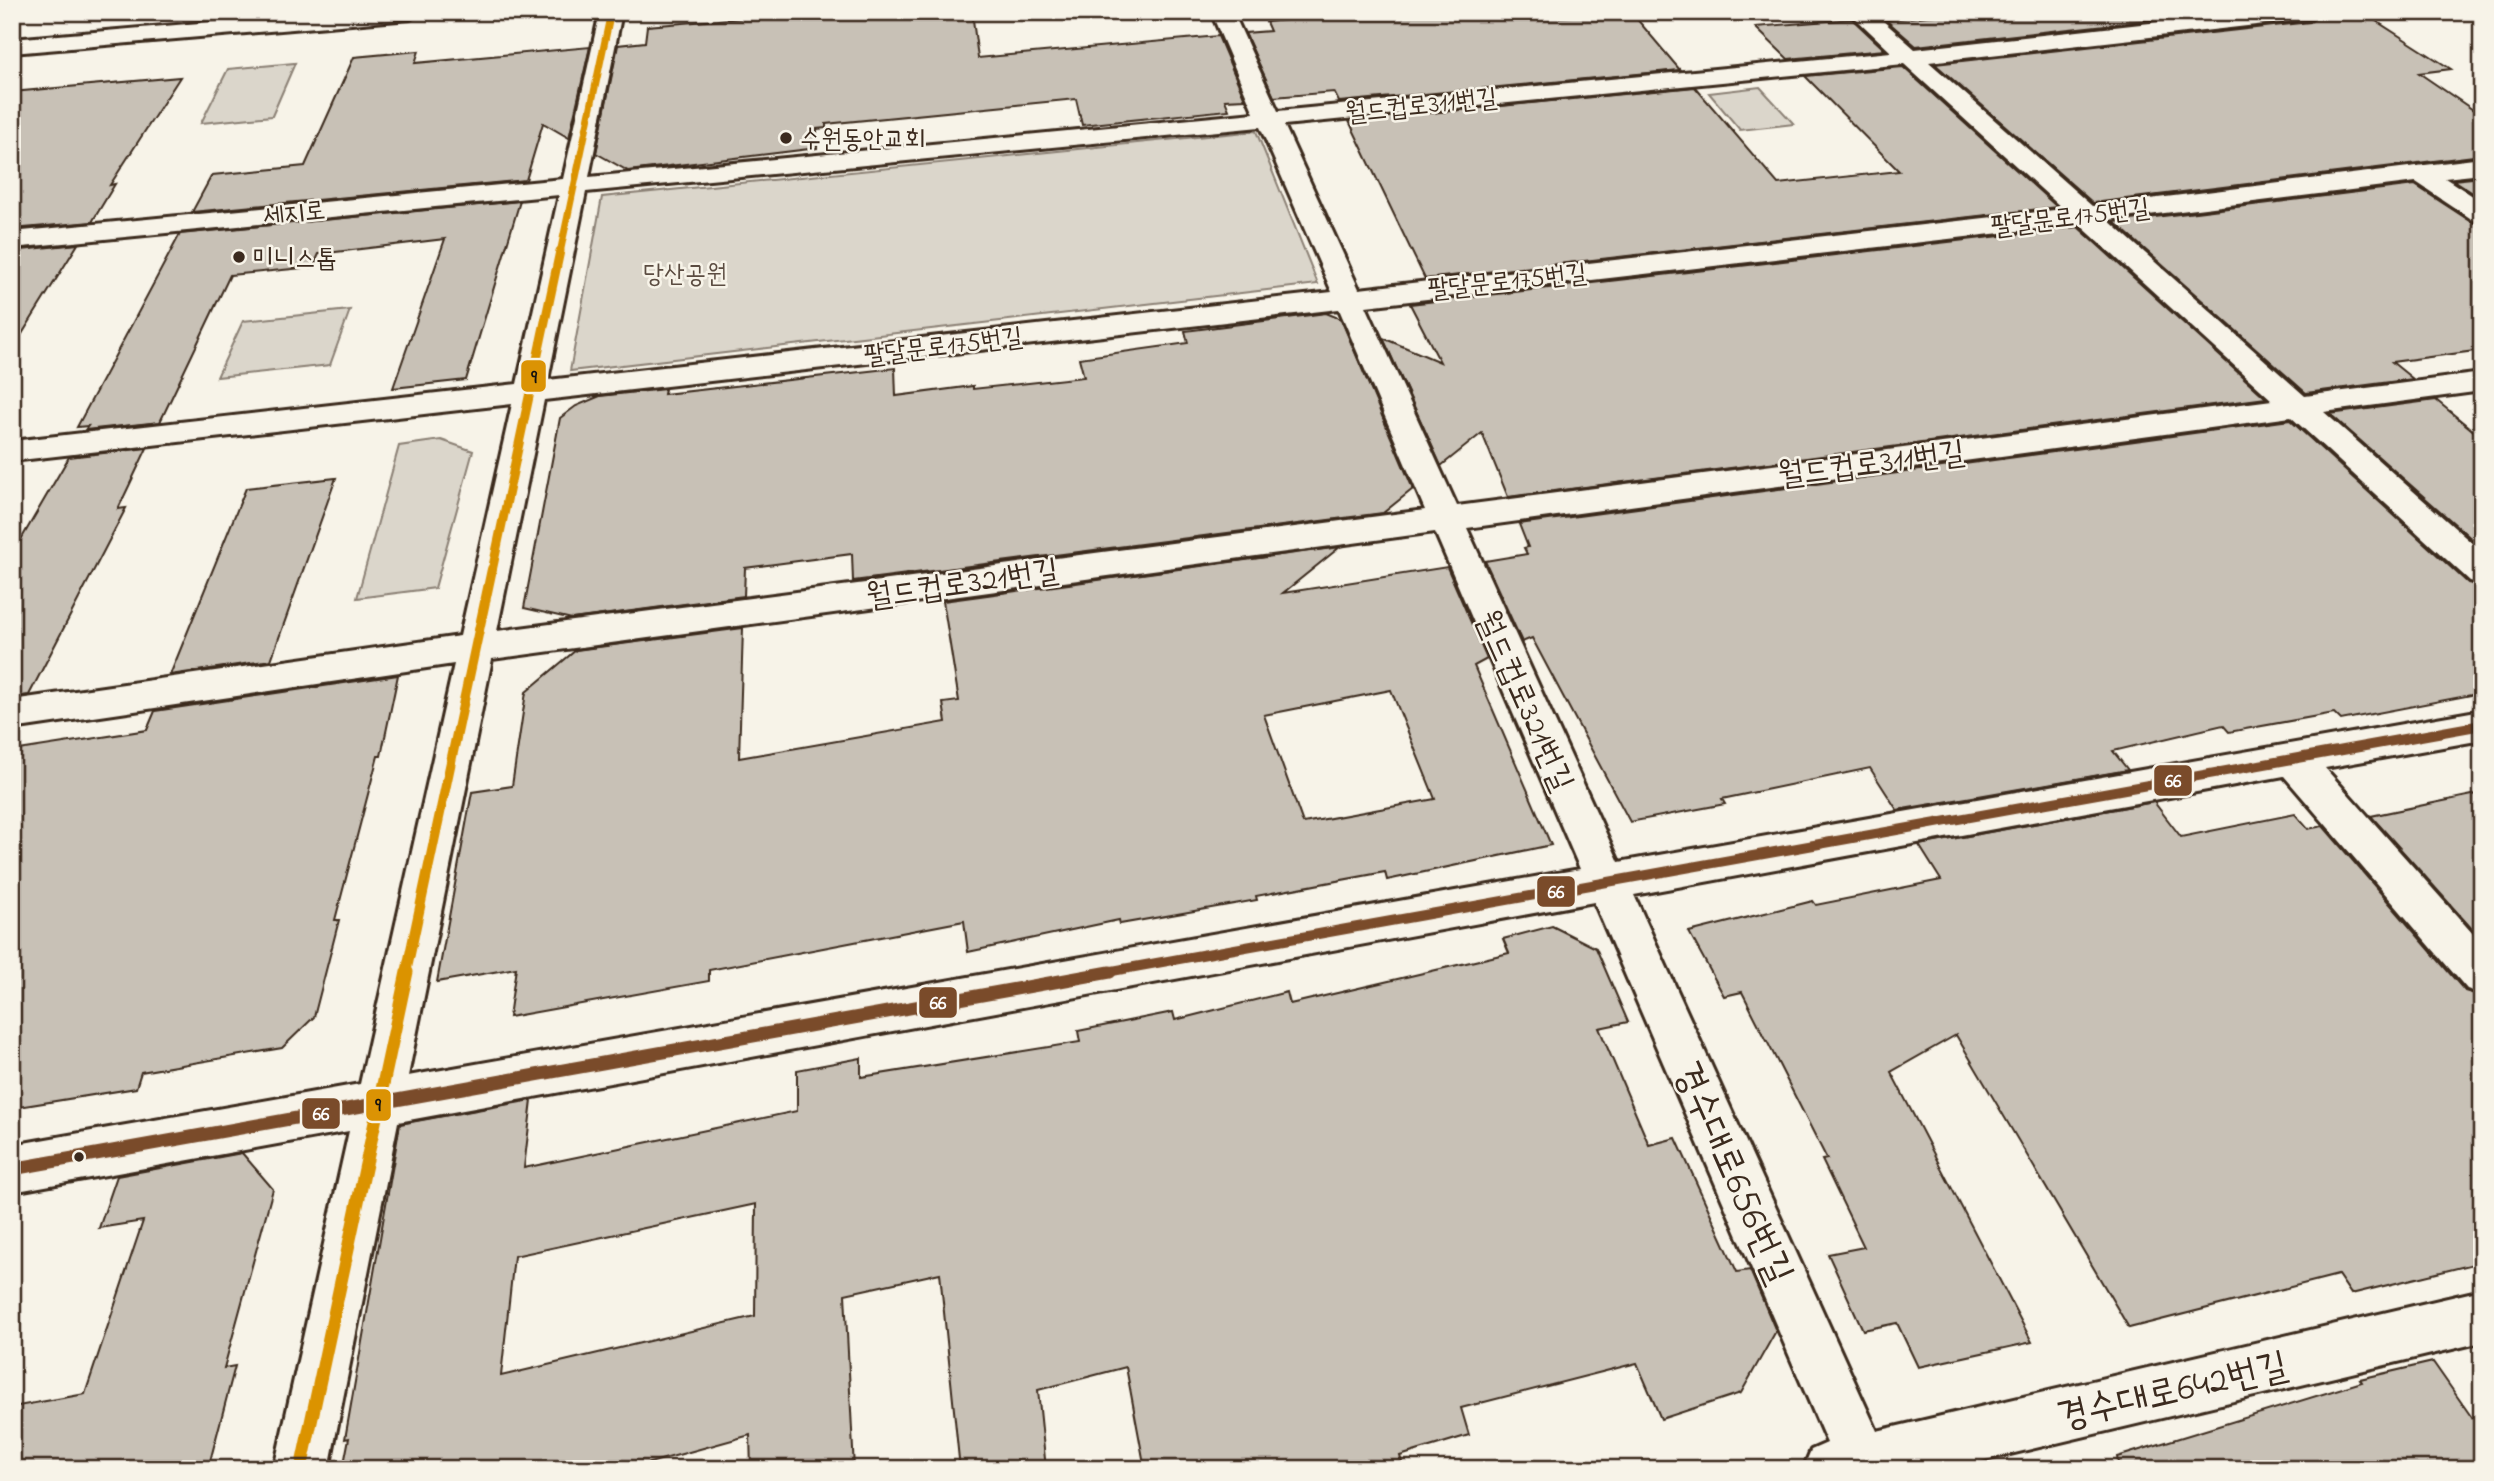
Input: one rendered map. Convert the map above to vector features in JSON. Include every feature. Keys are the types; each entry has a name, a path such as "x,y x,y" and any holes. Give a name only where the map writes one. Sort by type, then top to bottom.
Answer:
{"street":[{"path":"12,46 410,12"},
{"path":"301,1469 382,1103 611,12"},
{"name":"월드컵로321번길","path":"1222,12 1607,883"},
{"path":"1860,12 2482,572"},
{"name":"월드컵로311번길","path":"1268,119 1909,57 2310,12"},
{"path":"575,184 1268,119"},
{"name":"팔달문로175번길","path":"531,393 2085,215 2482,166"},
{"path":"2421,174 2482,214"},
{"name":"세지로","path":"12,240 575,184"},
{"name":"월드컵로311번길","path":"1446,517 2482,382"},
{"path":"12,451 531,393"},
{"name":"월드컵로321번길","path":"478,648 1446,517"},
{"path":"12,715 478,648"},
{"path":"12,1169 2482,725"},
{"path":"2293,759 2482,975"},
{"name":"경수대로656번길","path":"1607,883 1853,1466"},
{"name":"경수대로642번길","path":"1853,1466 2482,1316"}],"green space":[{"path":"295,63 272,116 201,123 228,69"},
{"path":"1760,87 1794,124 1740,130 1709,93"},
{"name":"당산공원","path":"1256,131 1318,284 570,371 602,197"},
{"path":"350,310 330,365 217,377 243,321"},
{"path":"441,440 473,451 435,588 357,598 399,446"}],"building":[{"path":"766,12 972,12 978,58 1218,36 1245,99 1225,100 1229,110 1082,125 1076,99 826,124 826,128 817,129 817,148 628,171 596,153 618,45 645,42 647,26 766,16"},
{"path":"1373,12 1556,12 1559,17 1631,12 1680,70 1339,102 1334,92 1274,97 1245,33 1270,31 1266,22"},
{"path":"1967,12 2223,12 1916,46 1886,20"},
{"path":"2324,12 2362,12 2451,69 2419,73 2482,116 2482,155 2093,203 1935,64 2310,22"},
{"path":"1852,19 1885,50 1788,59 1755,27"},
{"path":"590,47 569,138 543,123 526,180 192,212 212,175 305,166 354,57 419,51 415,63"},
{"path":"1903,67 2057,207 1425,279 1349,121 1695,87 1778,184 1899,171 1805,76"},
{"path":"180,77 110,185 115,184 92,222 12,229 12,92"},
{"path":"2482,177 2482,199 2453,180"},
{"path":"2415,185 2472,222 2482,224 2482,350 2392,362 2413,379 2306,393 2114,222"},
{"path":"520,201 466,380 393,388 445,239 319,254 313,267 230,275 160,422 85,430 88,426 77,427 180,234"},
{"path":"2078,227 2266,398 1508,497 1482,433 1441,466 1383,338 1440,362 1410,304"},
{"path":"78,244 12,350 12,251"},
{"path":"1326,313 1341,319 1413,489 1383,513 853,581 852,554 745,568 744,596 572,619 524,608 560,418 576,406 600,396 665,389 664,394 895,368 896,396 973,386 973,389 1084,377 1079,358 1188,343 1185,331"},
{"path":"2436,400 2482,438 2482,548 2330,414"},
{"path":"2290,420 2468,583 2482,586 2482,693 2341,720 2334,713 2229,732 2223,725 2113,751 2128,770 1897,810 1870,768 1722,799 1725,804 1630,822 1532,638 1522,642 1485,561 1527,554 1524,548 1528,547 1519,524"},
{"path":"147,448 118,509 126,508 29,695 12,697 12,555 69,457"},
{"path":"336,478 271,660 170,675 246,488"},
{"path":"1340,547 1283,593 1447,567 1487,659 1474,666 1551,845 1387,880 1385,872 1256,896 1257,900 1120,924 1119,920 968,952 964,921 709,970 709,981 509,1017 516,968 437,982 472,792 512,786 526,692 576,650 743,628 739,758 946,722 943,703 959,701 943,601","holes":["1391,690 1435,799 1303,823 1264,715"]},
{"path":"398,675 381,756 378,756 335,920 339,920 314,1017 282,1048 141,1072 136,1088 12,1108 12,751 147,730 155,711"},
{"path":"2482,793 2482,940 2371,816"},
{"path":"2154,802 2181,837 2295,814 2308,829 2323,826 2465,991 2482,996 2482,1262 2351,1294 2338,1275 2129,1328 1956,1035 1891,1072 2032,1342 1918,1367 1897,1323 1863,1330 1828,1254 1864,1247 1822,1160 1827,1159 1742,992 1724,996 1689,932 1813,901 1816,905 1941,880 1919,845"},
{"path":"1552,926 1596,948 1628,1022 1599,1028 1649,1145 1676,1138 1737,1272 1750,1270 1776,1331 1741,1393 1661,1419 1637,1363 1461,1408 1469,1435 1400,1456 1404,1469 1145,1469 1126,1367 1038,1390 1046,1469 960,1469 940,1273 845,1294 854,1469 751,1469 750,1435 628,1469 343,1469 349,1438 345,1439 400,1124 532,1100 524,1168 797,1111 797,1070 861,1058 861,1077 1080,1042 1078,1031 1173,1012 1175,1020 1287,992 1290,1004 1509,953 1503,939","holes":["756,1204 755,1316 501,1376 514,1256"]},
{"path":"242,1153 273,1189 224,1368 235,1366 208,1469 12,1469 12,1407 85,1394 143,1221 99,1228 117,1176"},
{"path":"2433,1362 2482,1432 2482,1469 2119,1469 2117,1457 2362,1382 2360,1379"}],"transit line":[{"name":"9","path":"301,1469 611,12"},
{"name":"66","path":"12,1169 2482,725"}],"place":[{"name":"수원동안교회","path":"786,138"},
{"name":"미니스톱","path":"239,257"}]}
